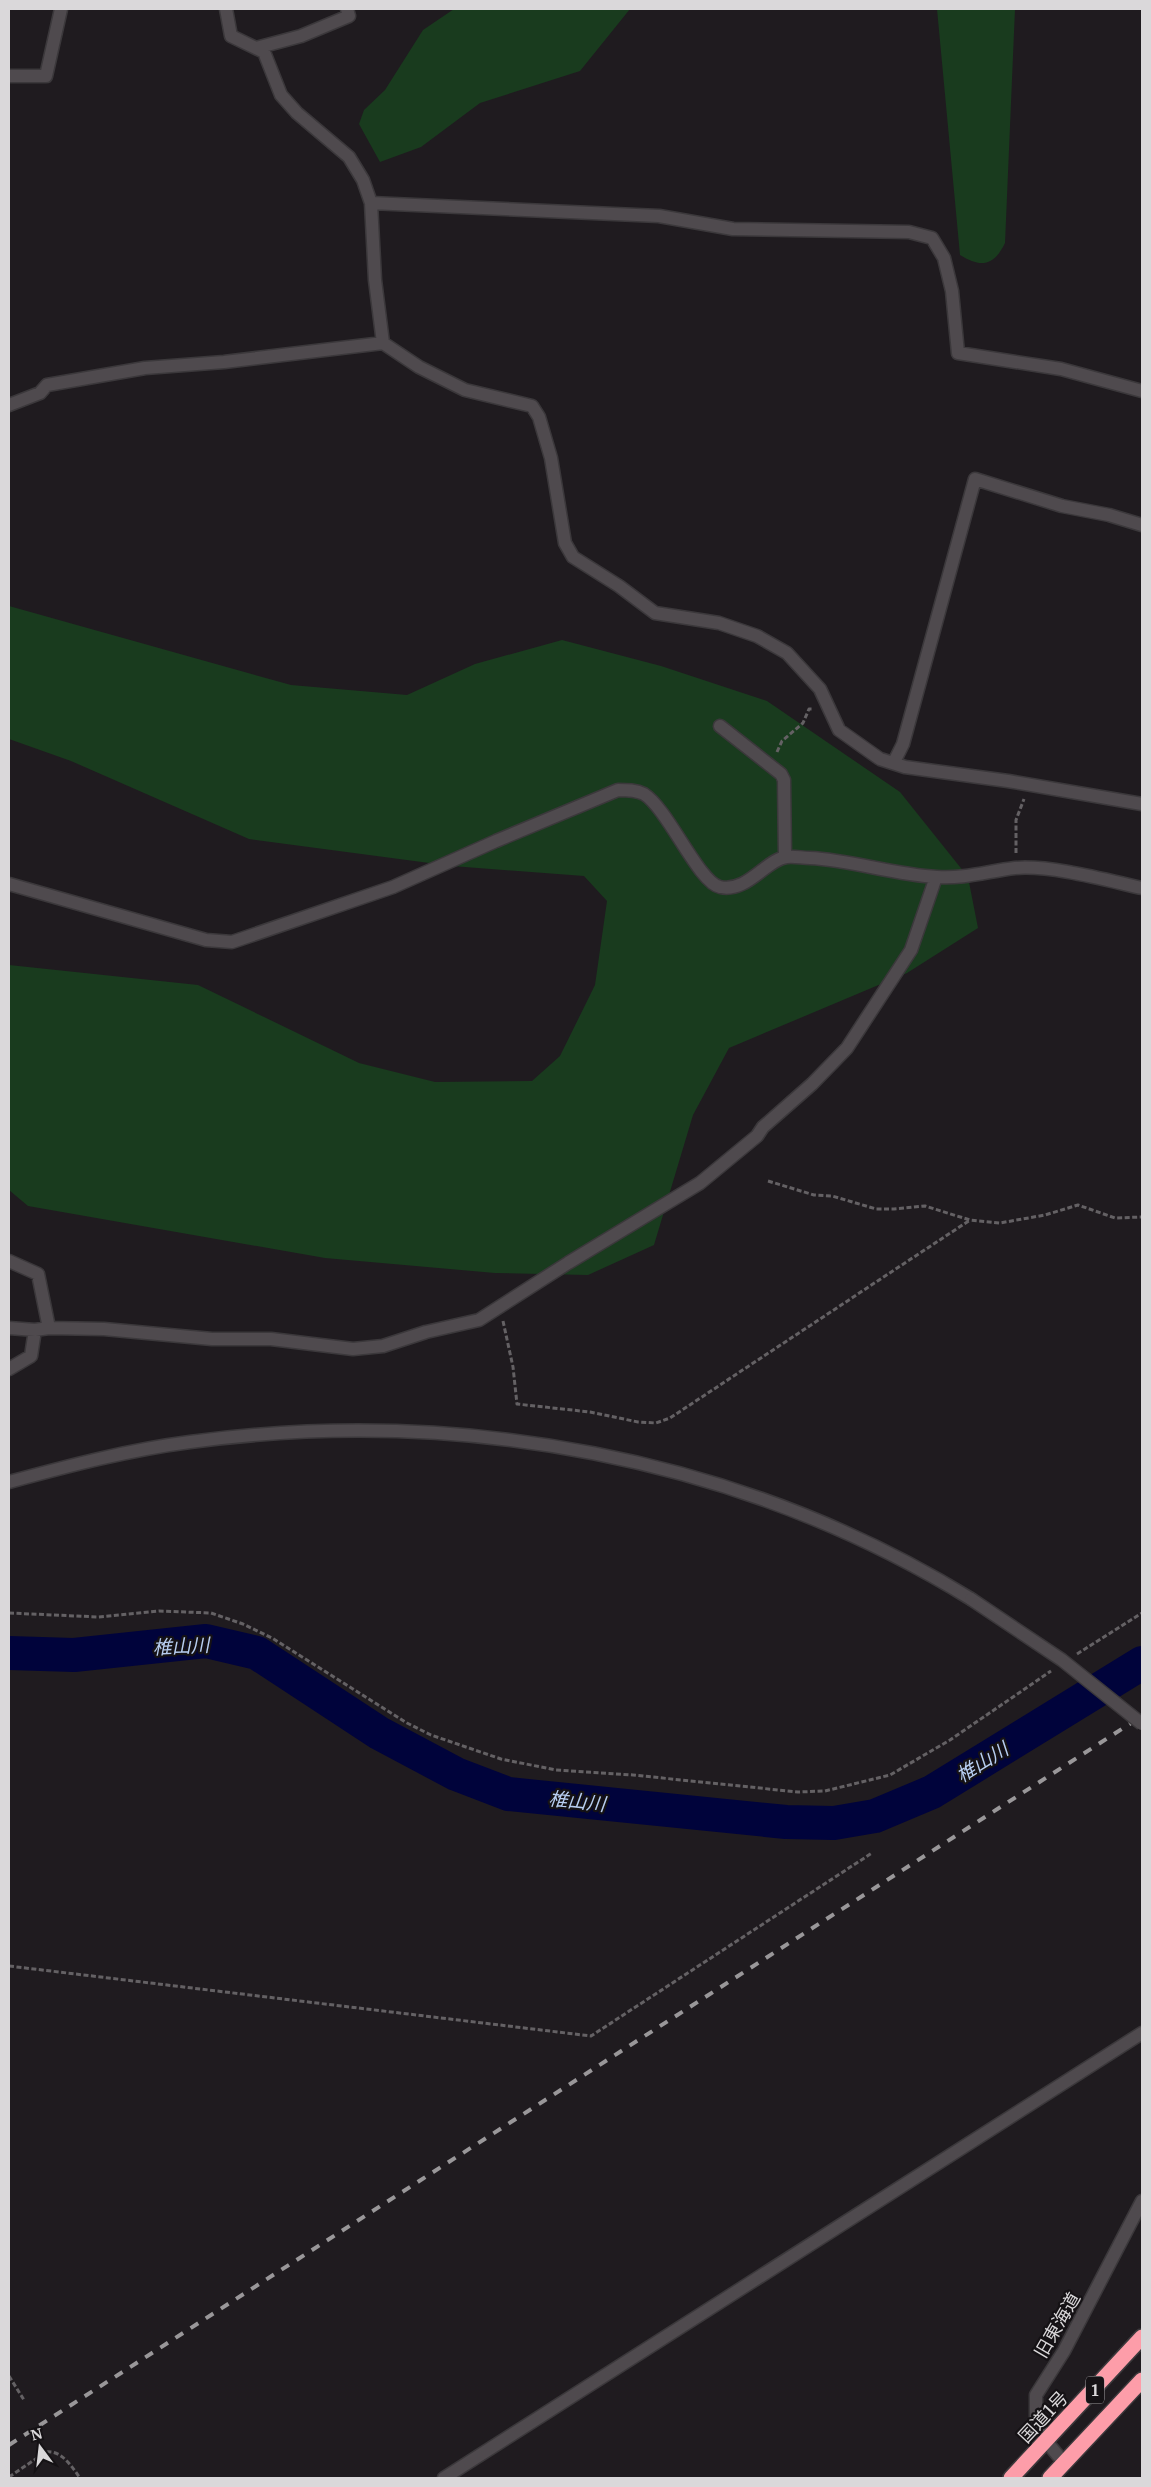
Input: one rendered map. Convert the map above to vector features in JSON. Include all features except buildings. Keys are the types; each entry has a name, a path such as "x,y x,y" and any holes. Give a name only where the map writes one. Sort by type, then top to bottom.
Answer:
{"highway":[{"name":"国道1号","path":"1011,2478 1142,2337"},
{"name":"1","path":"1050,2478 1142,2380"}],"street":[{"path":"9,76 46,76 61,9"},
{"path":"226,9 231,36 264,52 281,96 297,113 349,157 356,166 371,202 375,280 383,343"},
{"path":"256,48 301,36 349,16 347,9"},
{"path":"371,202 649,216 733,229 909,232 932,238 944,258 952,291 958,354 1061,369 1142,391"},
{"path":"9,404 40,393 47,385 118,372 383,343 419,367 466,390 532,406 539,417 551,458 565,543 573,557 619,586 655,613 719,623 757,636 786,653 820,689 839,730 880,759 905,767 1008,781 1142,804"},
{"path":"894,762 903,744 974,479 1062,506 1109,515 1142,525"},
{"path":"720,726 772,765 784,780 783,848 785,857"},
{"path":"9,884 206,940 232,942 393,887 618,790 635,791 645,795 664,815 708,878 718,887 732,888 785,857 826,859 936,877 958,878 1016,868 1071,874 1142,888"},
{"path":"9,1328 35,1330 49,1328 104,1329 236,1340 271,1339 353,1349 368,1349 478,1320 700,1183 757,1136 763,1127 812,1084 847,1048 911,950 936,877"},
{"path":"9,1261 38,1274 49,1328"},
{"path":"9,1369 31,1356 35,1330"},
{"path":"9,1482 142,1450 233,1436 339,1431 440,1432 495,1438 628,1459 706,1481 842,1532 913,1567 970,1599 1062,1660 1142,1724"},
{"path":"444,2478 1142,2033"},
{"name":"旧東海道","path":"1065,2464 1046,2441 1036,2417 1036,2395 1064,2351 1142,2201"}],"path":[{"path":"772,765 782,741 803,723 809,709 815,710 817,715"},
{"path":"1008,781 1012,787 1024,793 1025,796 1016,820 1016,868"},
{"path":"768,1181 814,1195 832,1196 876,1208 894,1210 925,1206 970,1220 1000,1224 1044,1215 1078,1204 1115,1218 1142,1217"},
{"path":"497,1307 504,1326 513,1367 517,1404 590,1412 638,1422 656,1423 670,1418 970,1220"},
{"path":"9,1613 98,1617 159,1610 211,1613 242,1624 272,1638 406,1723 501,1759 556,1770 643,1776 762,1790 798,1792 825,1791 890,1776 950,1740 1057,1668"},
{"path":"1073,1657 1142,1613"},
{"path":"9,1966 590,2036 872,1853"},
{"path":"9,2376 24,2400"},
{"path":"9,2477 46,2452 52,2451 67,2459 80,2478"}],"green space":[{"path":"454,9 630,9 580,71 480,103 421,147 380,162 359,124 364,110 385,90 423,30"},
{"path":"937,9 1015,9 1005,243 996,256 991,260 981,263 974,262 960,255"},
{"path":"9,606 291,685 407,695 475,664 562,640 661,666 767,701 900,792 968,877 978,928 907,973 729,1048 693,1115 654,1245 588,1275 495,1273 325,1258 28,1206 9,1190 9,965 198,985 359,1063 435,1082 532,1081 560,1056 595,985 607,901 584,876 452,866 249,839 71,761 9,739"}],"waterway":[{"name":"椎山川","path":"9,1653 74,1655 206,1641 257,1653 379,1733 456,1774 508,1794 786,1822 834,1823 875,1816 932,1792 1142,1663"}],"railway":[{"path":"9,2445 1142,1716"}]}
